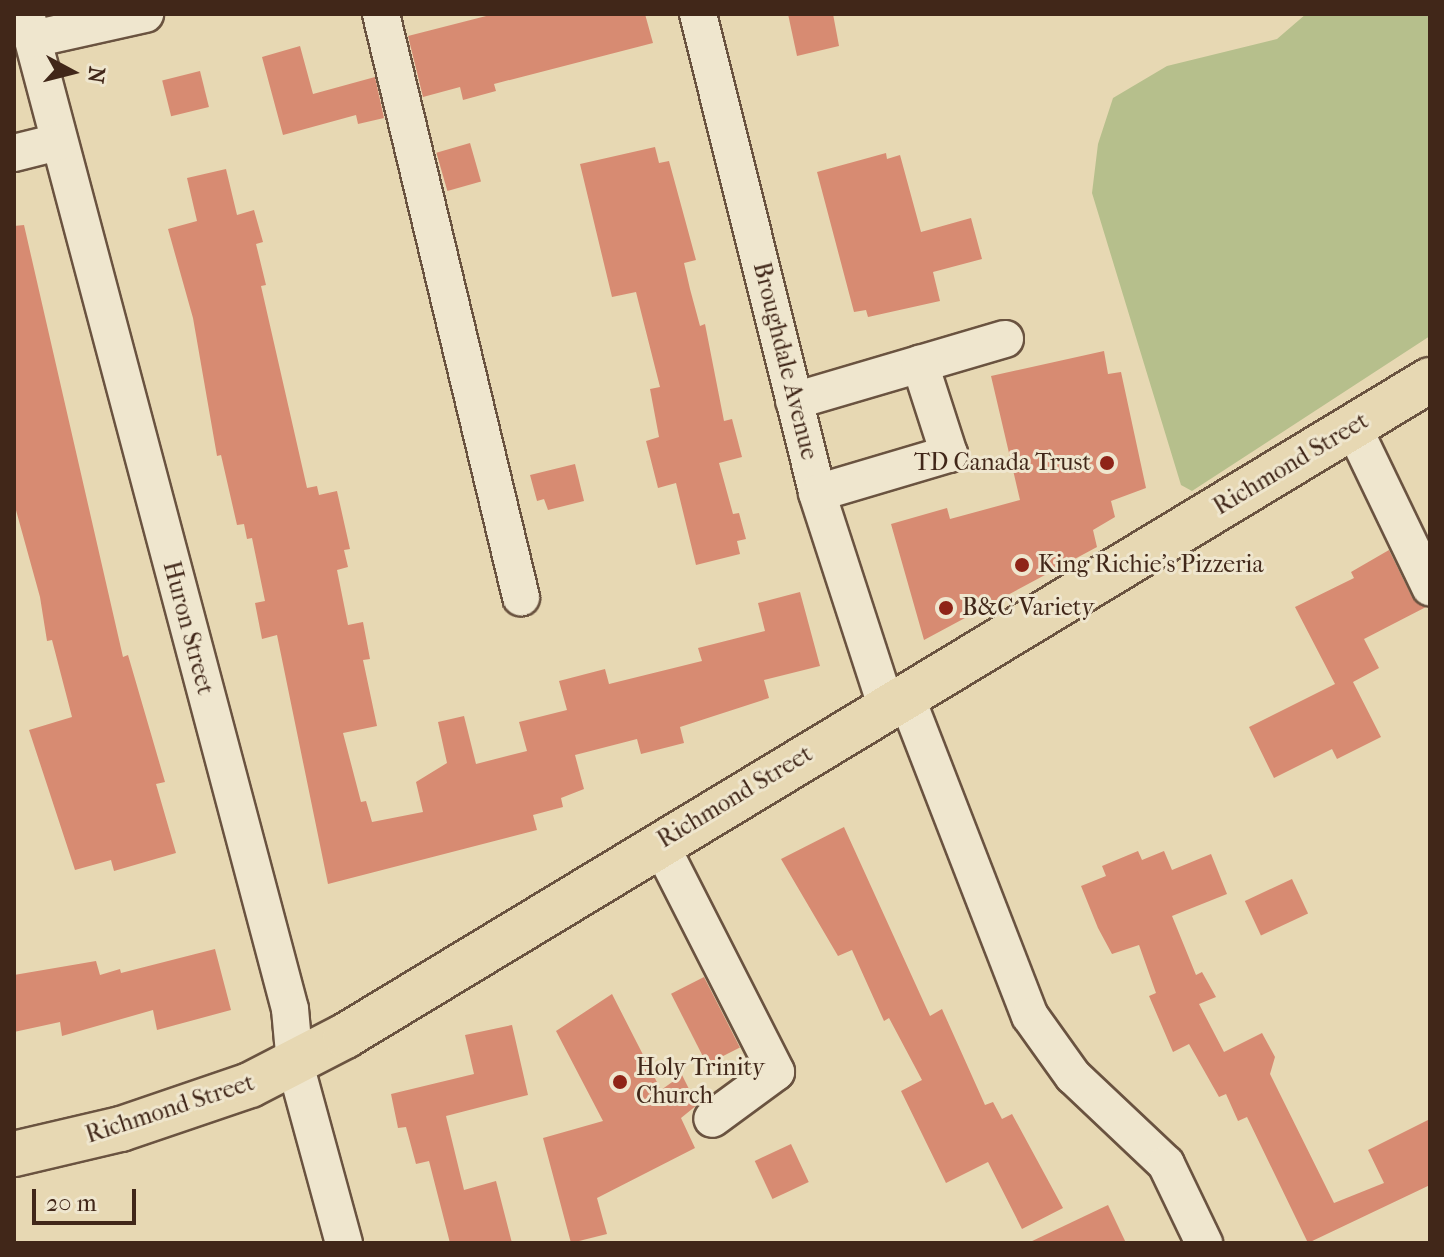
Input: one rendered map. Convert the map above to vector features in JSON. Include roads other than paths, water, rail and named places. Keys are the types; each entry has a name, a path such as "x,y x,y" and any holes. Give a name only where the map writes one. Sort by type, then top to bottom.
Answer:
{"main road":[{"name":"Richmond Street","path":"14,1154 121,1129 250,1085 295,1064 896,699 1430,380"}],"street":[{"path":"29,26 145,14"},
{"path":"381,14 521,597"},
{"name":"Broughdale Avenue","path":"698,14 817,493 896,699 1030,1016 1073,1076 1166,1164 1204,1243"},
{"name":"Huron Street","path":"29,26 290,1009 295,1064 344,1243"},
{"path":"14,153 58,142"},
{"path":"794,401 1005,339"},
{"path":"817,493 949,454 920,364"},
{"path":"1353,427 1430,587"},
{"path":"659,842 776,1072 712,1119"}],"place":[{"name":"TD Canada Trust","path":"1107,463"},
{"name":"King Richie's Pizzeria","path":"1022,565"},
{"name":"B&C Variety","path":"946,608"},
{"name":"Holy Trinity Church","path":"620,1082"}]}
